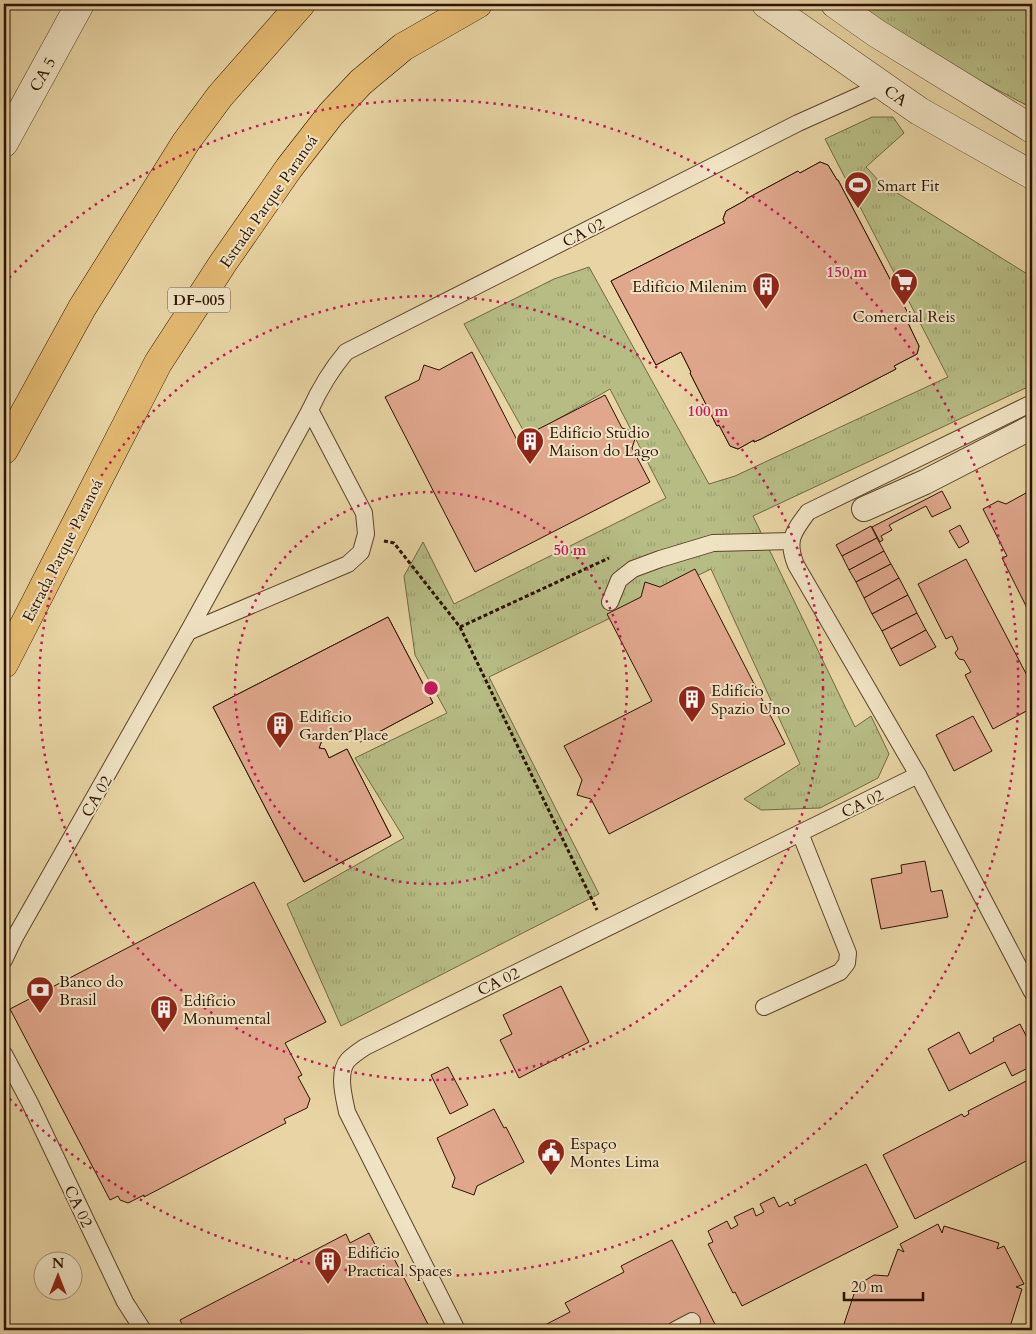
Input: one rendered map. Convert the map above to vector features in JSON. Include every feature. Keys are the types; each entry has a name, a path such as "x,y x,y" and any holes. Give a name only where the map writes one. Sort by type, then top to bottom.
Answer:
{"main road":[{"path":"4,450 82,308 186,142 220,96 301,4"},
{"name":"Estrada Parque Paranoá","path":"4,664 158,363 223,263 289,168 331,114 361,82 403,47 478,4"}],"street":[{"name":"CA 5","path":"4,143 80,4"},
{"name":"CA","path":"766,4 919,111 1032,175"},
{"path":"835,4 876,33 1032,129"},
{"path":"864,509 925,482 1032,427"}],"lane":[{"name":"CA 02","path":"4,960 15,936 188,632 330,370 346,352 798,123 883,85"},
{"path":"1032,403 808,512 796,529 791,541 790,552 918,775 1032,992"},
{"path":"188,632 348,564 361,552 366,534 364,513 310,410"},
{"path":"610,602 618,580 633,569 660,559 713,543 791,541"},
{"name":"CA 02","path":"457,1330 347,1112 342,1092 343,1074 347,1061 365,1047 918,775"},
{"path":"764,1007 840,972 847,962 848,952 800,833"},
{"name":"CA 02","path":"4,1054 30,1103 125,1302 142,1330"},
{"path":"675,1330 692,1321"}],"path":[{"path":"365,538 394,543 460,627 606,928"},
{"path":"460,627 617,555"}],"green space":[{"path":"839,4 1032,4 1032,108 843,9"},
{"path":"872,117 893,117 904,133 866,167 881,183 1032,277 1032,385 753,516 855,727 871,716 889,754 878,778 820,808 761,810 744,799 800,764 711,569 489,677 599,894 341,1026 287,904 404,838 355,758 447,713 415,655 404,576 423,542 454,604 666,498 610,389 527,437 464,324 554,279 589,267 709,484 735,476 948,377 825,139"}],"building":[{"name":"Edifício Milenim","path":"820,162 828,165 838,180 912,321 908,323 919,346 917,354 894,366 896,369 738,449 730,446 719,425 717,426 681,352 656,365 611,281 725,223 723,219 726,211 798,171 800,173","holes":["809,216 817,228 791,242 792,245 785,248 782,242 785,240 780,231","728,235 742,262 720,273 717,268 706,274 695,252","689,255 700,277 689,282 692,288 670,299 656,272","746,268 757,290 765,285 776,304 756,314 752,305 729,318 715,291 727,285 724,279","695,294 698,299 709,294 723,321 698,333 699,335 690,340 673,305"]},
{"name":"Edifício Milenim","path":"820,162 828,165 838,180 912,321 908,323 919,346 917,354 894,366 896,369 738,449 730,446 719,425 717,426 681,352 656,365 611,281 725,223 723,219 726,211 798,171 800,173"},
{"name":"Edifício Studio Maison do Lago","path":"472,352 517,440 605,395 622,428 637,433 632,448 650,482 475,572 385,397 419,380 424,365 439,370"},
{"path":"1032,483 1032,618 1002,558 1007,556 983,509 998,501 1006,504 1026,493 1028,486"},
{"path":"942,491 951,508 932,517 926,506 889,525 892,530 881,536 883,540 880,542 872,527"},
{"path":"960,525 969,542 959,548 949,531"},
{"path":"871,526 877,538 842,556 836,545"},
{"path":"877,538 884,551 849,570 842,556"},
{"path":"884,551 891,564 856,582 849,570"},
{"path":"966,559 1032,685 1032,708 993,729 965,675 971,672 964,660 959,659 955,653 958,649 952,636 946,639 918,584"},
{"path":"891,564 899,578 864,598 856,582"},
{"name":"Edifício Spazio Uno","path":"695,569 785,744 609,834 591,799 577,795 582,780 564,746 652,701 607,614 641,597 645,582 660,587"},
{"path":"899,578 908,595 872,614 864,598"},
{"path":"908,595 917,613 882,631 872,614"},
{"path":"917,613 926,630 891,649 882,631"},
{"name":"Edifício Garden Place","path":"388,617 433,703 360,742 353,730 339,737 337,733 330,737 324,735 319,748 325,749 329,758 347,749 391,836 304,882 213,707","holes":["290,717 299,734 282,743 278,735 285,737 289,723 283,721"]},
{"name":"Edifício Garden Place","path":"388,617 433,703 360,742 353,730 339,737 337,733 330,737 324,735 319,748 325,749 329,758 347,749 391,836 304,882 213,707"},
{"path":"926,630 936,647 900,666 891,649"},
{"path":"973,716 992,751 954,771 936,735"},
{"path":"925,861 931,892 942,890 948,917 881,929 871,879 902,873 901,865"},
{"name":"Edifício Monumental","path":"254,882 326,1022 285,1043 302,1075 298,1077 310,1099 307,1108 284,1119 286,1123 144,1197 144,1195 128,1203 120,1200 118,1196 110,1200 10,1009"},
{"path":"561,986 589,1042 519,1078 500,1040 512,1034 503,1015"},
{"path":"1020,1024 1032,1047 1032,1066 1012,1076 1005,1062 949,1091 928,1049 959,1032 970,1054 994,1041 993,1038"},
{"path":"448,1067 468,1105 450,1114 431,1075"},
{"path":"1032,1078 1032,1158 915,1219 883,1155 962,1114 964,1117 969,1114 968,1111"},
{"path":"494,1109 504,1128 506,1127 524,1162 477,1186 474,1195 452,1187 455,1178 437,1138"},
{"path":"866,1164 898,1227 742,1306 735,1292 733,1293 708,1244 713,1242 708,1231 727,1221 731,1229 738,1225 734,1217 753,1208 756,1216 764,1212 760,1204 774,1197 779,1207 788,1202 790,1206 796,1203 794,1200"},
{"path":"938,1224 942,1233 944,1226 999,1243 997,1249 1004,1246 1024,1284 1016,1287 1022,1289 1009,1330 842,1330 854,1294 861,1283 874,1275 888,1276 898,1249 904,1252 900,1244"},
{"name":"Edifício Practical Spaces","path":"369,1233 379,1252 388,1247 431,1330 185,1330 180,1320 346,1234 350,1243"},
{"path":"672,1240 718,1330 546,1330 543,1326 570,1312 565,1303 624,1272 621,1266"}],"place":[{"name":"Smart Fit","path":"858,209"},
{"name":"Comercial Reis","path":"904,306"},
{"name":"Edifício Milenim","path":"766,310"},
{"name":"Edifício Studio Maison do Lago","path":"530,465"},
{"name":"Edifício Spazio Uno","path":"692,723"},
{"name":"Edifício Garden Place","path":"280,749"},
{"name":"Banco do Brasil","path":"40,1014"},
{"name":"Edifício Monumental","path":"164,1033"},
{"name":"Espaço Montes Lima","path":"551,1176"},
{"name":"Edifício Practical Spaces","path":"328,1285"}]}
